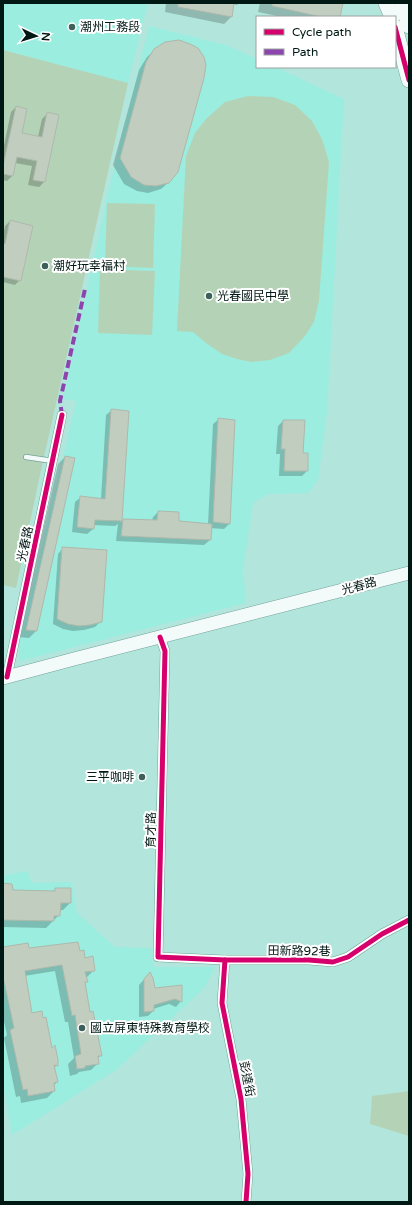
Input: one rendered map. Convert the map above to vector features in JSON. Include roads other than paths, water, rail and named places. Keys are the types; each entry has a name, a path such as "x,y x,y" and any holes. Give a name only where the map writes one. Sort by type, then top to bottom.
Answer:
{"main road":[{"path":"386,3 392,16"},
{"path":"402,3 409,26"},
{"path":"396,31 409,80"},
{"name":"光春路","path":"5,678 409,573"}],"street":[{"name":"光春路","path":"5,678 62,415"},
{"name":"育才路","path":"160,637 165,651 158,957 225,960"},
{"name":"田新路92巷","path":"225,960 309,960 333,962 348,957 382,934 409,920"},
{"name":"彭達街","path":"225,960 222,1003 242,1099 248,1174 246,1202"}],"lane":[{"path":"26,456 53,461"}],"place":[{"name":"潮州工務段","path":"72,27"},
{"name":"潮好玩幸福村","path":"45,266"},
{"name":"光春國民中學","path":"209,296"},
{"name":"三平咖啡","path":"142,777"},
{"name":"國立屏東特殊教育學校","path":"82,1028"}]}
